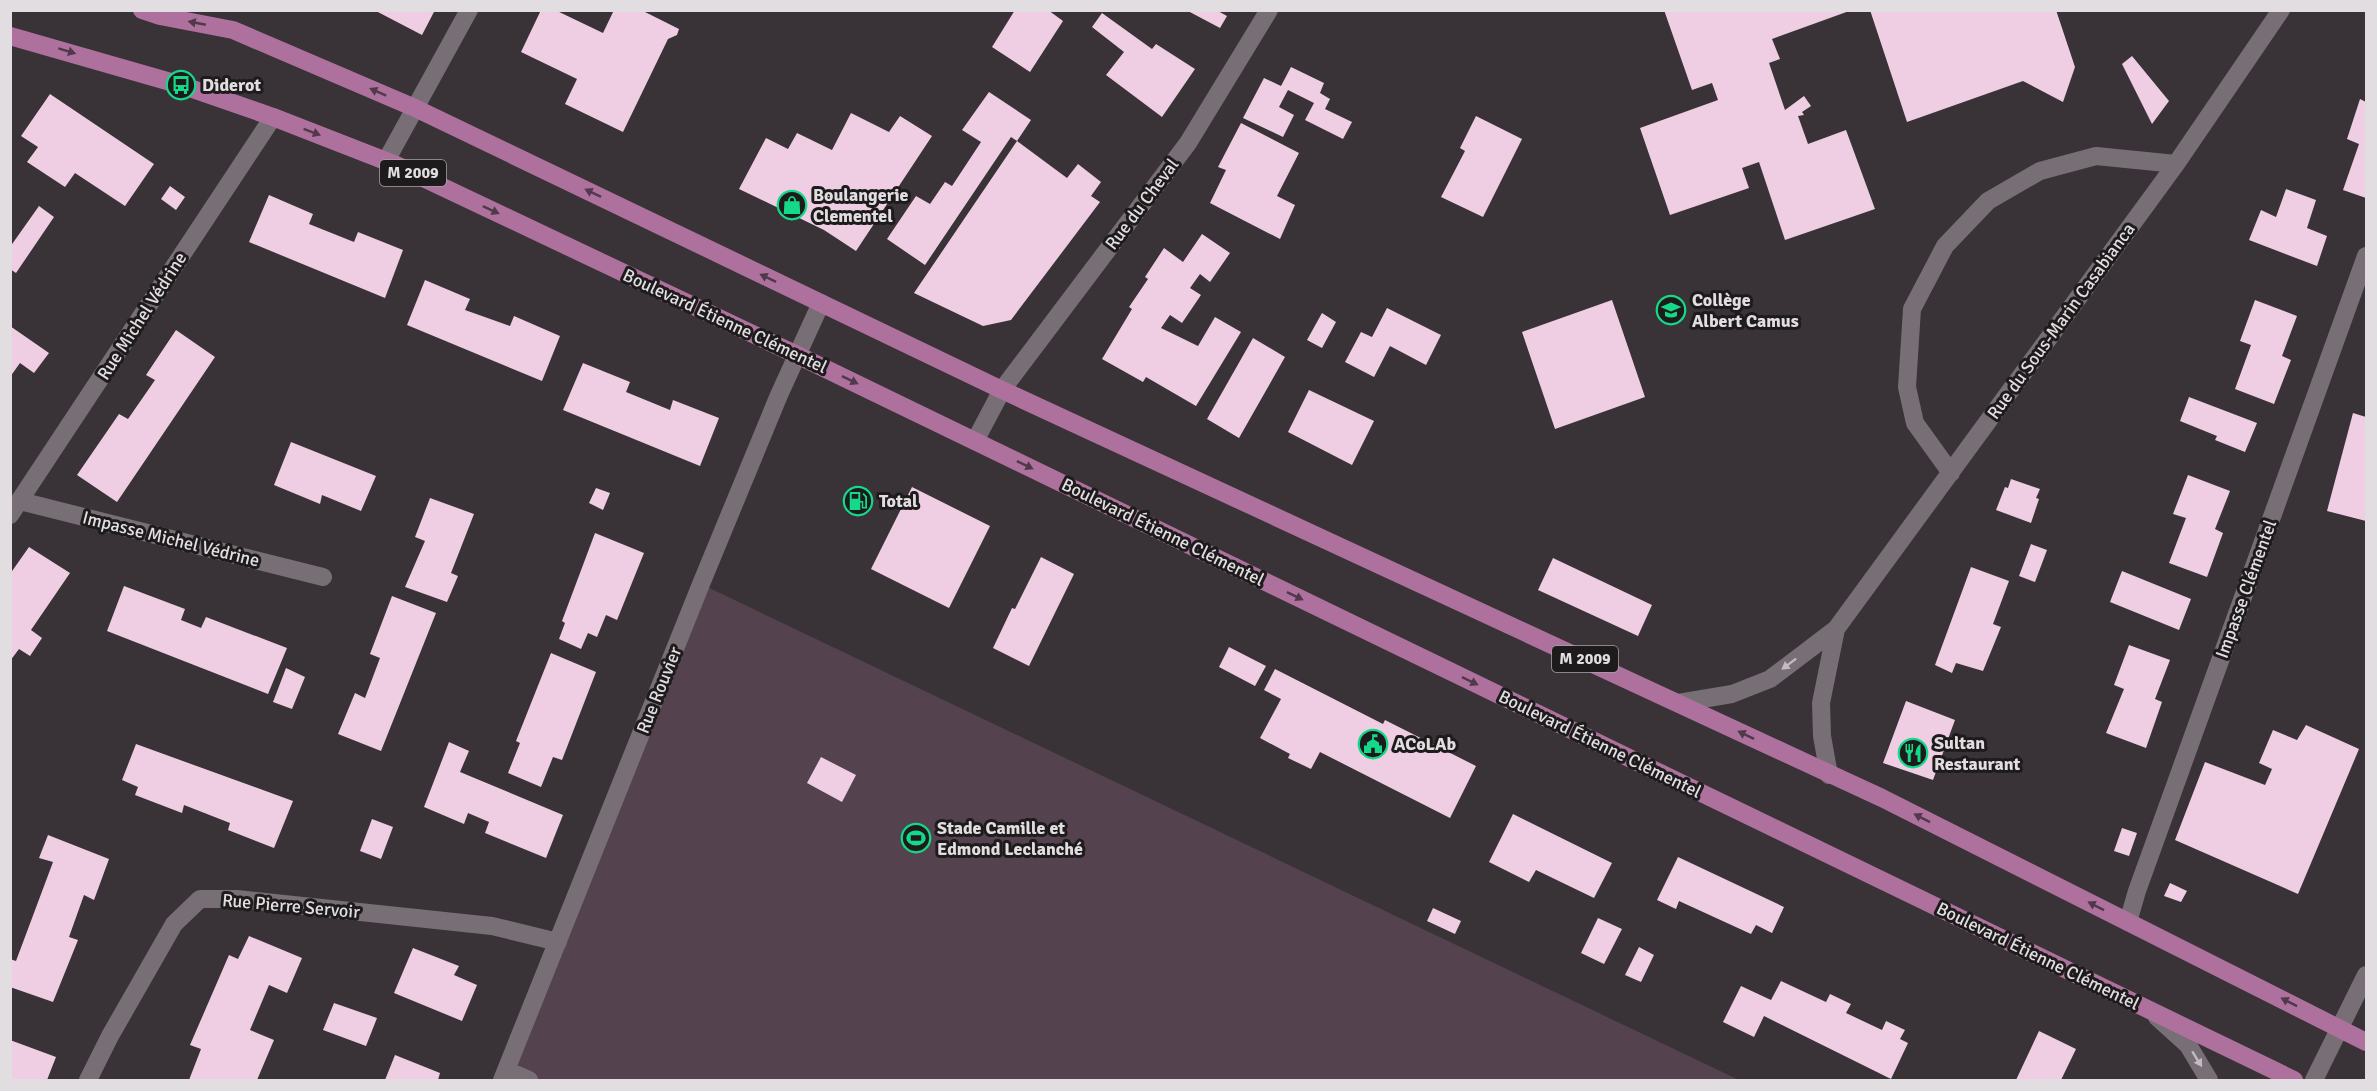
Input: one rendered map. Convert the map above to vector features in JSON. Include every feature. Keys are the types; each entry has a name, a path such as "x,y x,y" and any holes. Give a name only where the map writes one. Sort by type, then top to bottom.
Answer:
{"main road":[{"name":"M 2009","path":"142,10 160,16 233,30 415,108 1002,390 1882,798 2367,1042"},
{"name":"Boulevard Étienne Clémentel","path":"13,39 181,85 273,117 386,161 797,355 2294,1080"}],"street":[{"path":"386,161 469,10"},
{"name":"Rue du Cheval","path":"975,441 1002,390 1188,143 1269,10"},
{"name":"Rue du Sous-Marin Casabianca","path":"1678,703 1732,694 1770,679 1836,629 2176,164 2281,10"},
{"name":"Rue Michel Védrine","path":"15,508 273,117"},
{"path":"1951,473 1915,423 1906,387 1912,309 1945,246 1988,201 2040,171 2096,156 2176,164"},
{"name":"Impasse Clémentel","path":"2128,922 2136,891 2366,256"},
{"name":"Rue Rouvier","path":"504,1075 701,584 821,303"},
{"name":"Impasse Michel Védrine","path":"15,508 323,577"},
{"name":"Rue du Sous-Marin Casabianca","path":"1829,775 1822,736 1821,703 1836,629"},
{"name":"Rue Pierre Servoir","path":"88,1080 110,1036 174,924 200,899 237,899 492,926 558,942"},
{"path":"2314,1080 2367,975"},
{"path":"2152,1011 2188,1045 2210,1080"},
{"path":"504,1075 529,1080"}],"shaded area":[{"name":"Stade Camille et Edmond Leclanché","path":"701,584 1739,1080 502,1080"}],"building":[{"path":"374,10 435,10 422,35"},
{"path":"541,10 555,10 603,33 614,10 641,10 679,29 677,35 668,39 623,132 565,104 577,79 521,52"},
{"path":"1015,10 1048,10 1063,21 1030,72 992,47"},
{"path":"1186,10 1216,10 1227,16 1220,28"},
{"path":"1664,10 1852,10 1772,39 1780,59 1769,63 1785,110 1804,96 1811,106 1802,112 1804,115 1798,116 1808,144 1846,130 1875,209 1785,240 1759,162 1742,168 1749,188 1670,215 1640,128 1718,100 1712,83 1692,90"},
{"path":"1870,10 2056,10 2075,67 2063,102 2023,81 1907,122"},
{"path":"1102,13 1152,49 1156,44 1195,69 1162,117 1106,75 1124,52 1092,27"},
{"path":"2132,56 2169,101 2152,124 2122,64"},
{"path":"1291,67 1324,83 1320,93 1330,99 1325,109 1352,122 1343,139 1305,120 1314,103 1288,90 1279,107 1294,115 1283,137 1243,118 1264,78 1281,86"},
{"path":"989,92 1031,120 1017,141 1011,137 925,265 887,239 916,196 930,204 945,182 952,186 981,142 962,130"},
{"path":"50,94 154,164 125,206 75,173 65,187 27,162 38,147 21,136"},
{"path":"2360,99 2366,102 2366,198 2343,190 2359,144 2347,139"},
{"path":"851,113 889,132 900,116 932,136 856,251 824,230 739,189 766,138 788,149 797,133 832,150"},
{"path":"1476,116 1522,139 1483,217 1441,197 1465,151 1460,148"},
{"path":"1241,123 1299,153 1277,196 1295,205 1280,239 1210,203 1226,170 1218,167"},
{"path":"1017,141 1067,178 1078,164 1101,182 1091,196 1100,202 1011,320 983,326 914,293"},
{"path":"170,186 185,197 176,210 161,199"},
{"path":"2286,189 2316,200 2307,228 2327,236 2317,266 2249,240 2261,210 2276,217"},
{"path":"269,195 313,214 309,224 354,242 358,232 403,250 385,298 249,242"},
{"path":"39,206 54,217 16,273 10,269 10,247"},
{"path":"1202,234 1230,253 1210,282 1200,274 1190,288 1201,295 1182,323 1170,315 1161,328 1198,346 1215,317 1241,332 1196,406 1146,377 1143,382 1102,359 1132,309 1129,307 1148,279 1145,277 1164,248 1183,262"},
{"path":"425,280 470,299 465,310 510,326 514,316 560,336 542,381 407,325"},
{"path":"1612,300 1645,397 1555,429 1522,332"},
{"path":"2255,300 2297,316 2282,356 2291,360 2274,404 2235,389 2251,345 2240,341"},
{"path":"1387,308 1441,335 1426,365 1390,346 1374,377 1345,362 1361,332 1372,337"},
{"path":"1322,313 1336,322 1322,348 1307,340"},
{"path":"10,326 49,353 34,373 20,363 10,377"},
{"path":"176,330 215,357 117,502 77,475 119,414 128,419 155,380 146,375"},
{"path":"1253,338 1285,357 1239,438 1207,419"},
{"path":"583,363 630,382 626,392 670,410 673,400 719,418 700,466 563,410"},
{"path":"1309,390 1374,421 1352,465 1288,432"},
{"path":"2189,397 2257,423 2245,452 2215,440 2217,436 2180,421"},
{"path":"2353,413 2366,417 2366,521 2327,511"},
{"path":"291,442 376,476 361,511 322,495 320,504 274,485"},
{"path":"2188,475 2230,491 2215,529 2223,533 2207,577 2169,563 2186,518 2173,514"},
{"path":"2011,479 2040,489 2031,523 1996,510 2005,487 2008,488"},
{"path":"912,487 990,526 949,608 871,569"},
{"path":"596,488 610,493 603,510 589,503"},
{"path":"430,498 474,514 451,573 458,576 447,602 405,587 425,541 415,537"},
{"path":"595,533 644,553 617,620 606,615 597,637 588,633 581,649 559,639 565,623 562,621"},
{"path":"2031,544 2047,550 2035,582 2019,576"},
{"path":"29,547 70,573 31,630 42,638 30,656 19,649 10,661 10,574"},
{"path":"1041,557 1074,574 1029,666 993,648 1012,608 1015,609"},
{"path":"1553,558 1652,605 1638,636 1538,590"},
{"path":"1971,567 2009,581 1993,624 2001,627 1983,671 1956,663 1952,673 1935,665"},
{"path":"2122,571 2191,599 2179,630 2110,602"},
{"path":"124,586 185,609 181,620 201,628 206,617 287,648 268,694 107,631"},
{"path":"392,596 436,613 381,751 338,734 355,693 365,698 380,658 370,654"},
{"path":"2129,645 2170,660 2155,699 2162,702 2146,748 2106,733 2124,689 2114,685"},
{"path":"1229,647 1266,666 1255,686 1219,667"},
{"path":"551,653 596,672 562,760 553,757 541,787 508,773 520,743 516,741"},
{"path":"286,668 305,677 292,709 273,702"},
{"path":"1275,669 1383,724 1385,720 1476,766 1450,818 1320,752 1311,769 1288,758 1290,754 1260,738 1281,699 1264,690"},
{"path":"1906,701 1955,720 1933,780 1883,763"},
{"path":"2306,725 2359,749 2298,894 2175,840 2205,762 2265,785 2272,769 2259,763 2273,730 2297,740"},
{"path":"449,742 469,751 460,772 563,815 546,858 485,833 489,822 468,813 464,824 424,807"},
{"path":"136,744 293,801 274,848 228,830 230,823 184,805 182,813 135,795 138,787 122,780"},
{"path":"821,757 856,775 842,802 807,783"},
{"path":"1513,814 1612,863 1594,898 1536,870 1529,882 1489,862"},
{"path":"372,819 393,827 381,859 360,851"},
{"path":"2122,828 2137,833 2129,856 2114,851"},
{"path":"48,835 109,859 94,900 84,895 69,937 78,940 53,1002 10,987 10,959 16,961 53,862 39,858"},
{"path":"1678,857 1784,907 1772,933 1756,925 1751,934 1679,901 1676,909 1657,900"},
{"path":"2170,883 2187,891 2181,902 2164,896"},
{"path":"1433,908 1461,921 1455,934 1427,921"},
{"path":"1598,918 1622,929 1604,964 1581,953"},
{"path":"249,936 302,958 287,993 269,985 250,1030 274,1040 257,1080 189,1080 201,1049 190,1045 229,955 238,959"},
{"path":"1639,947 1654,955 1641,982 1625,975"},
{"path":"413,948 459,966 454,975 477,985 462,1021 394,993"},
{"path":"1781,981 1826,1002 1830,994 1851,1004 1846,1013 1882,1030 1886,1021 1905,1030 1900,1039 1908,1043 1891,1079 1764,1016 1754,1037 1723,1022 1741,986 1771,1000"},
{"path":"334,1003 377,1018 366,1046 323,1030"},
{"path":"2039,1031 2076,1049 2061,1080 2016,1080"},
{"path":"10,1040 56,1057 47,1080 10,1080"},
{"path":"395,1055 440,1073 438,1080 385,1080"}],"place":[{"name":"Diderot","path":"181,85"},
{"name":"Boulangerie Clementel","path":"792,205"},
{"name":"Collège Albert Camus","path":"1671,310"},
{"name":"Total","path":"858,501"},
{"name":"ACoLAb","path":"1373,744"},
{"name":"Sultan Restaurant","path":"1913,753"},
{"name":"Stade Camille et Edmond Leclanché","path":"916,838"}]}
